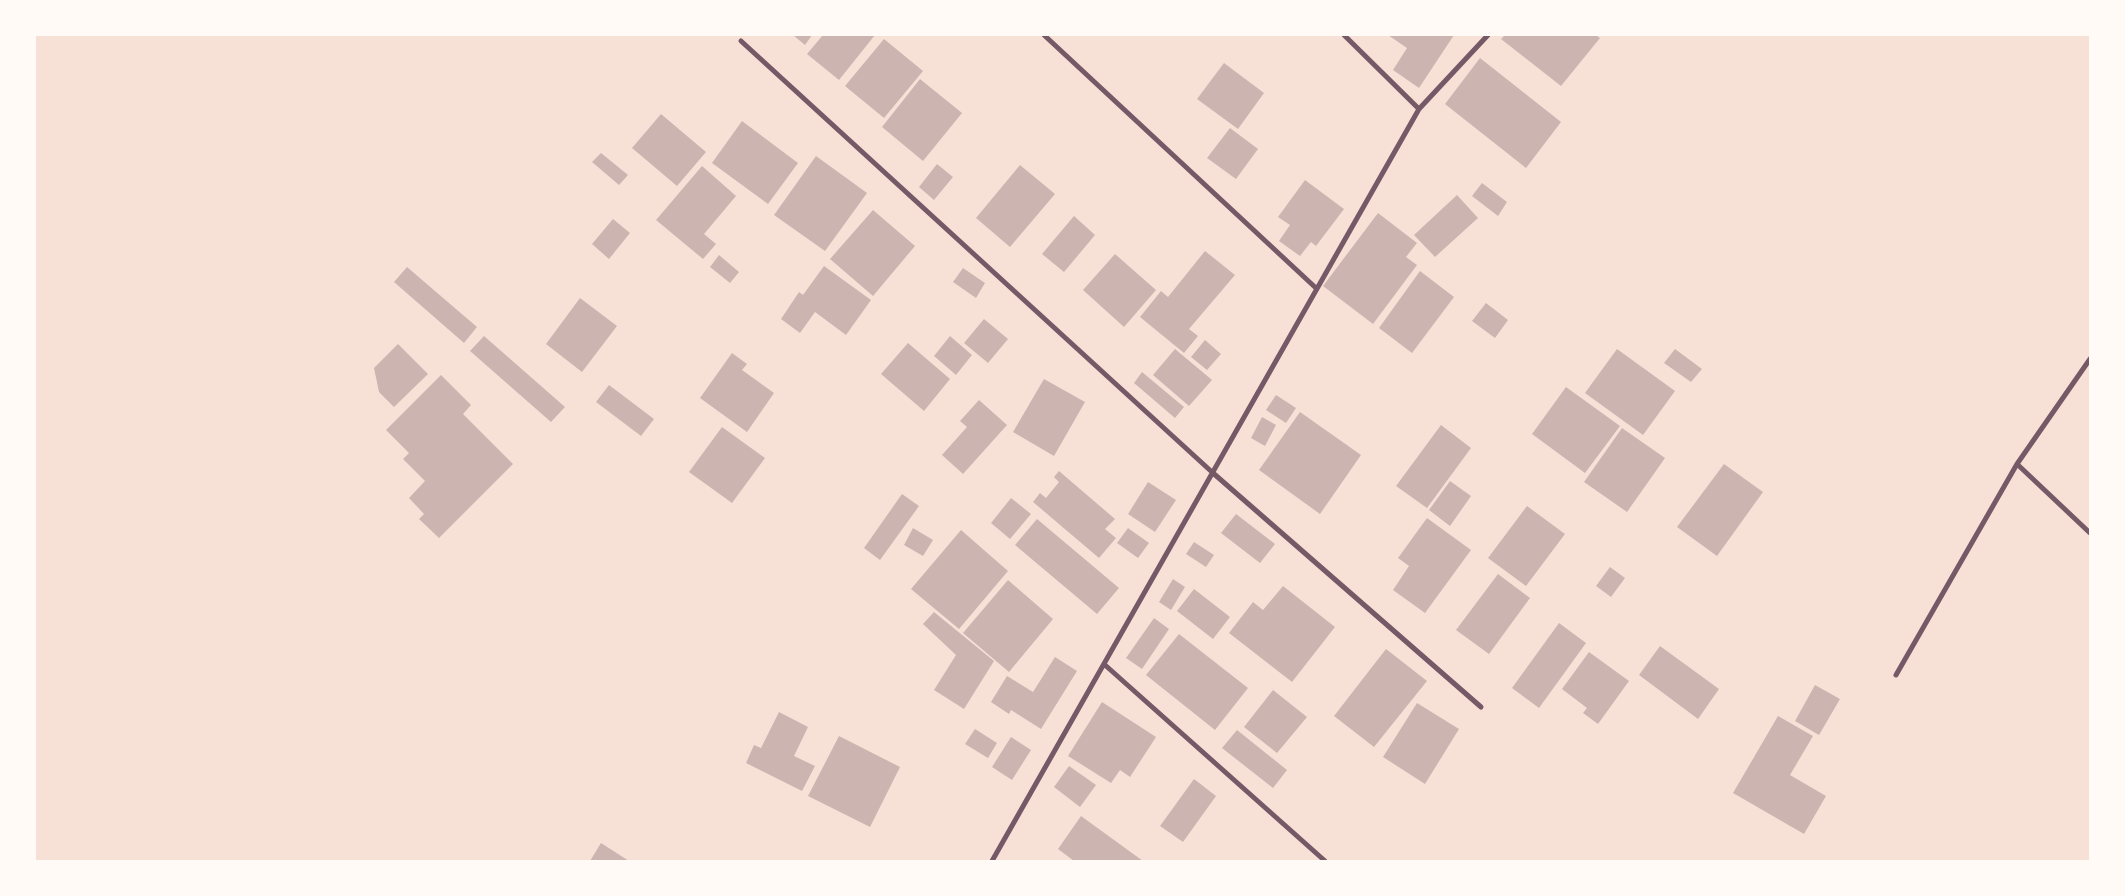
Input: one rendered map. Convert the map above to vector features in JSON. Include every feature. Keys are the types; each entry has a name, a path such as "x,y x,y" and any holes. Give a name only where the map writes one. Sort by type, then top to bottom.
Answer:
{"street":[{"path":"1044,35 1317,289"},
{"path":"1344,35 1419,109"},
{"path":"992,861 1419,109 1488,35"},
{"path":"741,42 1213,473 1481,707"},
{"path":"1896,675 2016,464 2090,358"},
{"path":"2016,464 2090,532"},
{"path":"1105,665 1325,861"}],"building":[{"path":"793,35 812,35 805,45"},
{"path":"823,35 875,35 839,80 807,54"},
{"path":"1388,35 1454,35 1419,88 1393,70 1407,48"},
{"path":"1505,35 1596,35 1600,38 1561,86 1501,39"},
{"path":"884,39 923,71 884,118 845,86"},
{"path":"1480,58 1561,122 1526,168 1445,104"},
{"path":"1224,63 1264,93 1238,129 1197,99"},
{"path":"920,79 962,113 923,161 882,127"},
{"path":"661,114 706,152 677,186 632,148"},
{"path":"742,121 798,163 768,204 712,163"},
{"path":"1230,128 1258,149 1236,179 1207,158"},
{"path":"601,153 628,175 619,185 592,162"},
{"path":"816,156 867,193 825,251 774,215"},
{"path":"937,164 953,177 934,200 919,187"},
{"path":"1020,165 1055,194 1010,247 976,218"},
{"path":"702,166 736,196 704,234 716,244 703,259 656,220"},
{"path":"1305,180 1344,209 1316,246 1311,242 1300,256 1279,241 1290,225 1278,217"},
{"path":"1482,183 1507,202 1498,216 1472,196"},
{"path":"1457,195 1478,218 1435,257 1414,235"},
{"path":"873,210 915,246 873,296 830,259"},
{"path":"1378,213 1417,243 1406,257 1417,265 1373,324 1323,286"},
{"path":"1074,216 1095,235 1064,272 1042,254"},
{"path":"613,219 630,233 609,259 592,244"},
{"path":"1205,251 1235,275 1189,329 1198,336 1184,353 1140,317 1161,291 1168,297"},
{"path":"1115,254 1156,290 1124,327 1083,290"},
{"path":"719,255 739,272 730,283 710,267"},
{"path":"824,266 871,300 846,335 815,312 800,333 781,319 799,292 803,295"},
{"path":"407,267 477,327 464,343 394,282"},
{"path":"963,268 985,283 976,298 953,282"},
{"path":"1420,271 1454,297 1412,353 1379,328"},
{"path":"580,298 617,326 582,372 546,344"},
{"path":"1486,303 1508,320 1495,338 1472,321"},
{"path":"984,319 1008,339 988,363 964,343"},
{"path":"484,336 565,407 551,422 470,351"},
{"path":"950,336 972,355 956,375 934,356"},
{"path":"1205,340 1221,354 1207,370 1191,357"},
{"path":"908,343 950,379 924,411 881,374"},
{"path":"398,344 428,374 394,407 379,392 374,368"},
{"path":"1175,349 1212,380 1189,406 1153,375"},
{"path":"1617,349 1675,391 1643,435 1585,393"},
{"path":"1675,349 1702,369 1691,382 1664,363"},
{"path":"732,353 747,364 742,370 774,393 747,432 700,398"},
{"path":"1142,372 1184,407 1175,418 1134,383"},
{"path":"441,375 471,405 463,414 513,464 439,538 419,519 424,514 409,498 425,481 403,459 409,453 386,430"},
{"path":"1044,379 1085,402 1054,456 1013,432"},
{"path":"609,385 654,419 641,436 596,402"},
{"path":"1566,387 1620,426 1585,473 1532,434"},
{"path":"1276,395 1296,408 1286,423 1266,410"},
{"path":"979,400 1007,425 963,474 942,455 967,427 960,421"},
{"path":"1300,412 1361,455 1320,514 1259,470"},
{"path":"1262,417 1276,425 1265,446 1251,438"},
{"path":"1441,425 1471,448 1427,508 1396,486"},
{"path":"722,427 765,458 732,503 689,472"},
{"path":"1622,428 1665,458 1627,512 1584,482"},
{"path":"1724,464 1763,492 1717,556 1677,527"},
{"path":"1059,471 1115,519 1105,529 1116,538 1099,558 1033,502 1040,493 1046,498 1059,482 1054,477"},
{"path":"1450,481 1471,496 1450,526 1429,510"},
{"path":"1148,482 1176,500 1155,532 1128,514"},
{"path":"902,494 919,506 880,560 864,548"},
{"path":"1011,498 1031,514 1010,539 991,523"},
{"path":"1527,506 1565,534 1526,586 1488,558"},
{"path":"1236,514 1275,544 1260,563 1221,533"},
{"path":"1427,518 1471,550 1425,613 1393,590 1409,566 1398,558"},
{"path":"1037,519 1119,588 1097,614 1015,545"},
{"path":"913,528 933,540 923,556 904,545"},
{"path":"1128,528 1149,543 1138,558 1117,543"},
{"path":"961,530 1008,571 959,629 911,589"},
{"path":"1194,542 1214,555 1206,567 1186,554"},
{"path":"1610,567 1625,578 1611,597 1596,586"},
{"path":"1498,574 1530,598 1489,654 1456,630"},
{"path":"1173,579 1185,587 1171,610 1159,602"},
{"path":"1008,580 1053,619 1009,672 963,633"},
{"path":"1283,586 1335,627 1292,682 1229,633 1253,602 1263,610"},
{"path":"1194,589 1230,617 1213,639 1177,611"},
{"path":"934,612 994,661 964,709 934,690 956,655 923,624"},
{"path":"1154,618 1169,629 1142,669 1126,658"},
{"path":"1559,623 1586,643 1539,708 1512,688"},
{"path":"1179,634 1248,688 1215,730 1146,675"},
{"path":"1660,646 1719,689 1698,719 1639,675"},
{"path":"1386,649 1427,681 1374,747 1334,716"},
{"path":"1589,652 1629,681 1598,724 1583,713 1587,708 1562,689"},
{"path":"1055,657 1077,671 1041,729 1011,710 1009,714 991,702 1007,676 1033,692"},
{"path":"1815,685 1840,699 1819,735 1795,721"},
{"path":"1273,690 1307,717 1277,753 1244,727"},
{"path":"1102,702 1156,737 1130,777 1120,770 1111,783 1068,756"},
{"path":"1417,703 1459,729 1425,784 1383,757"},
{"path":"779,712 808,727 794,756 815,766 802,791 746,763 754,745 761,748"},
{"path":"1778,716 1813,736 1790,775 1826,796 1804,834 1733,793"},
{"path":"975,729 997,743 988,758 965,744"},
{"path":"1237,730 1287,770 1273,788 1222,748"},
{"path":"839,736 900,767 870,827 808,796"},
{"path":"1011,737 1031,750 1012,780 992,767"},
{"path":"1069,766 1096,785 1080,807 1054,787"},
{"path":"1194,779 1216,796 1183,842 1160,826"},
{"path":"1081,816 1143,861 1074,861 1058,849"},
{"path":"601,843 629,861 590,861"}]}
